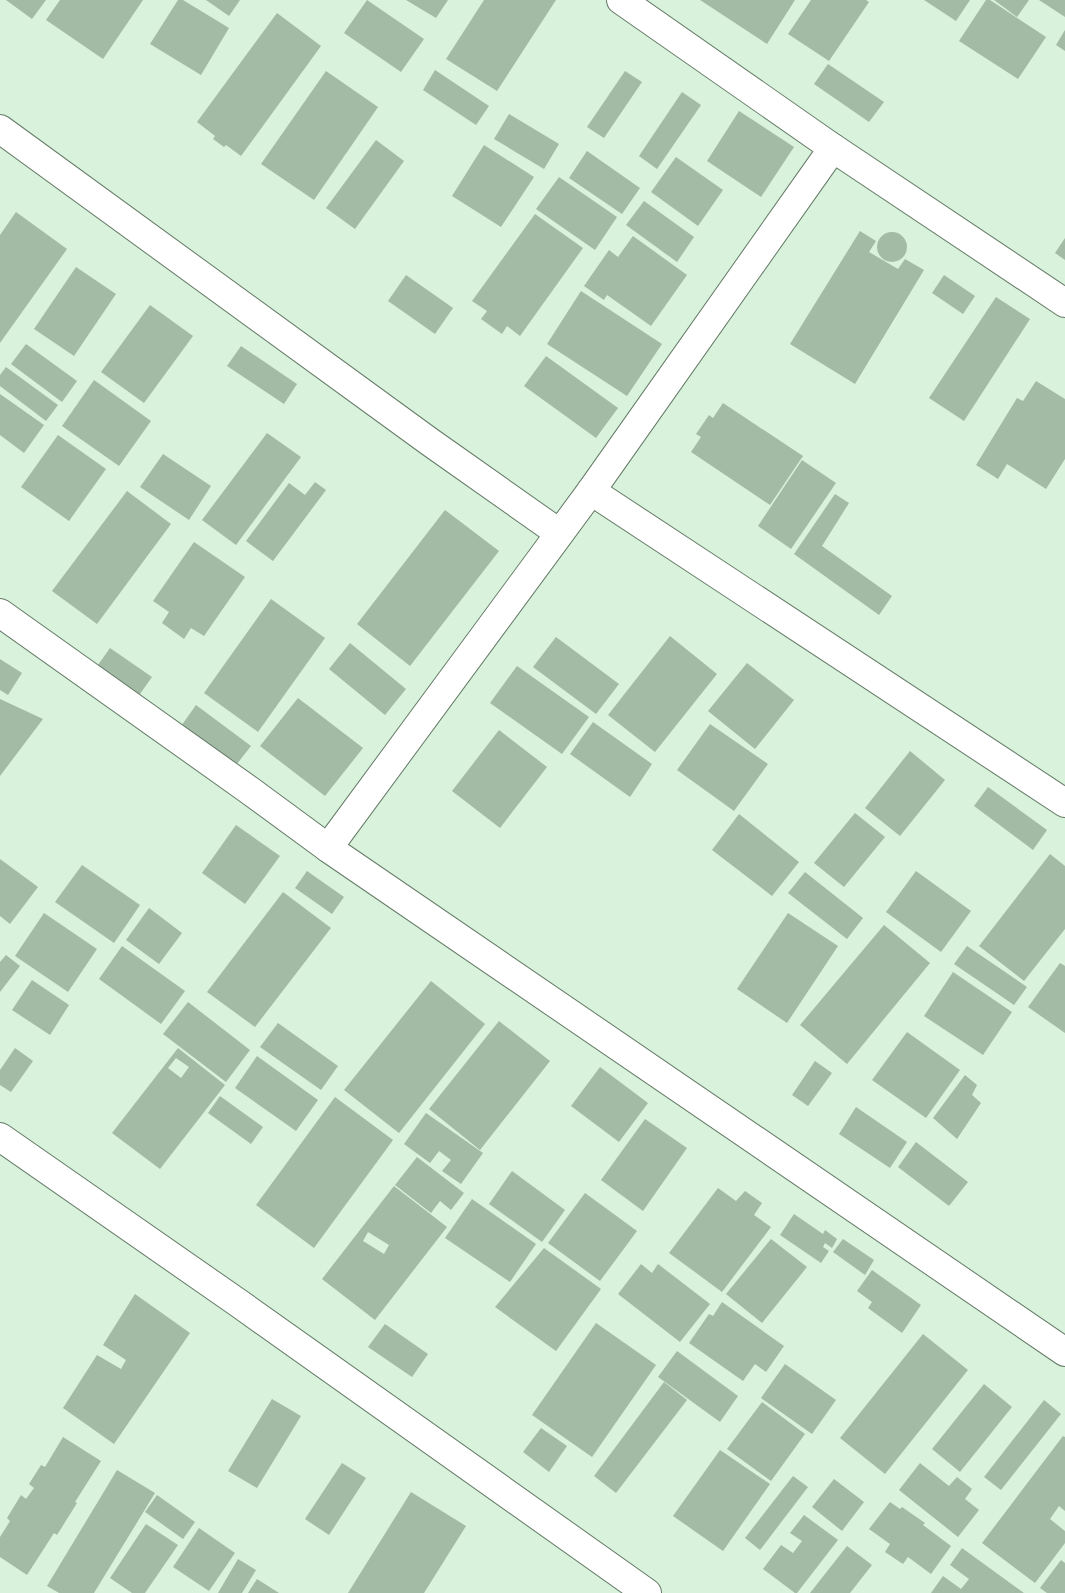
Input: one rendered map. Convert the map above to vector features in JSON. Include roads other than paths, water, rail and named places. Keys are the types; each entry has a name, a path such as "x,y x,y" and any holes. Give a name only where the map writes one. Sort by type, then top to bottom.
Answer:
{"street":[{"path":"621,0 833,148 1065,303"},
{"path":"0,129 430,442 559,533"},
{"path":"328,848 591,491 833,148"},
{"path":"591,491 1065,803"},
{"path":"0,613 328,848 802,1174 1065,1352"},
{"path":"0,1137 229,1296 647,1593"}]}
